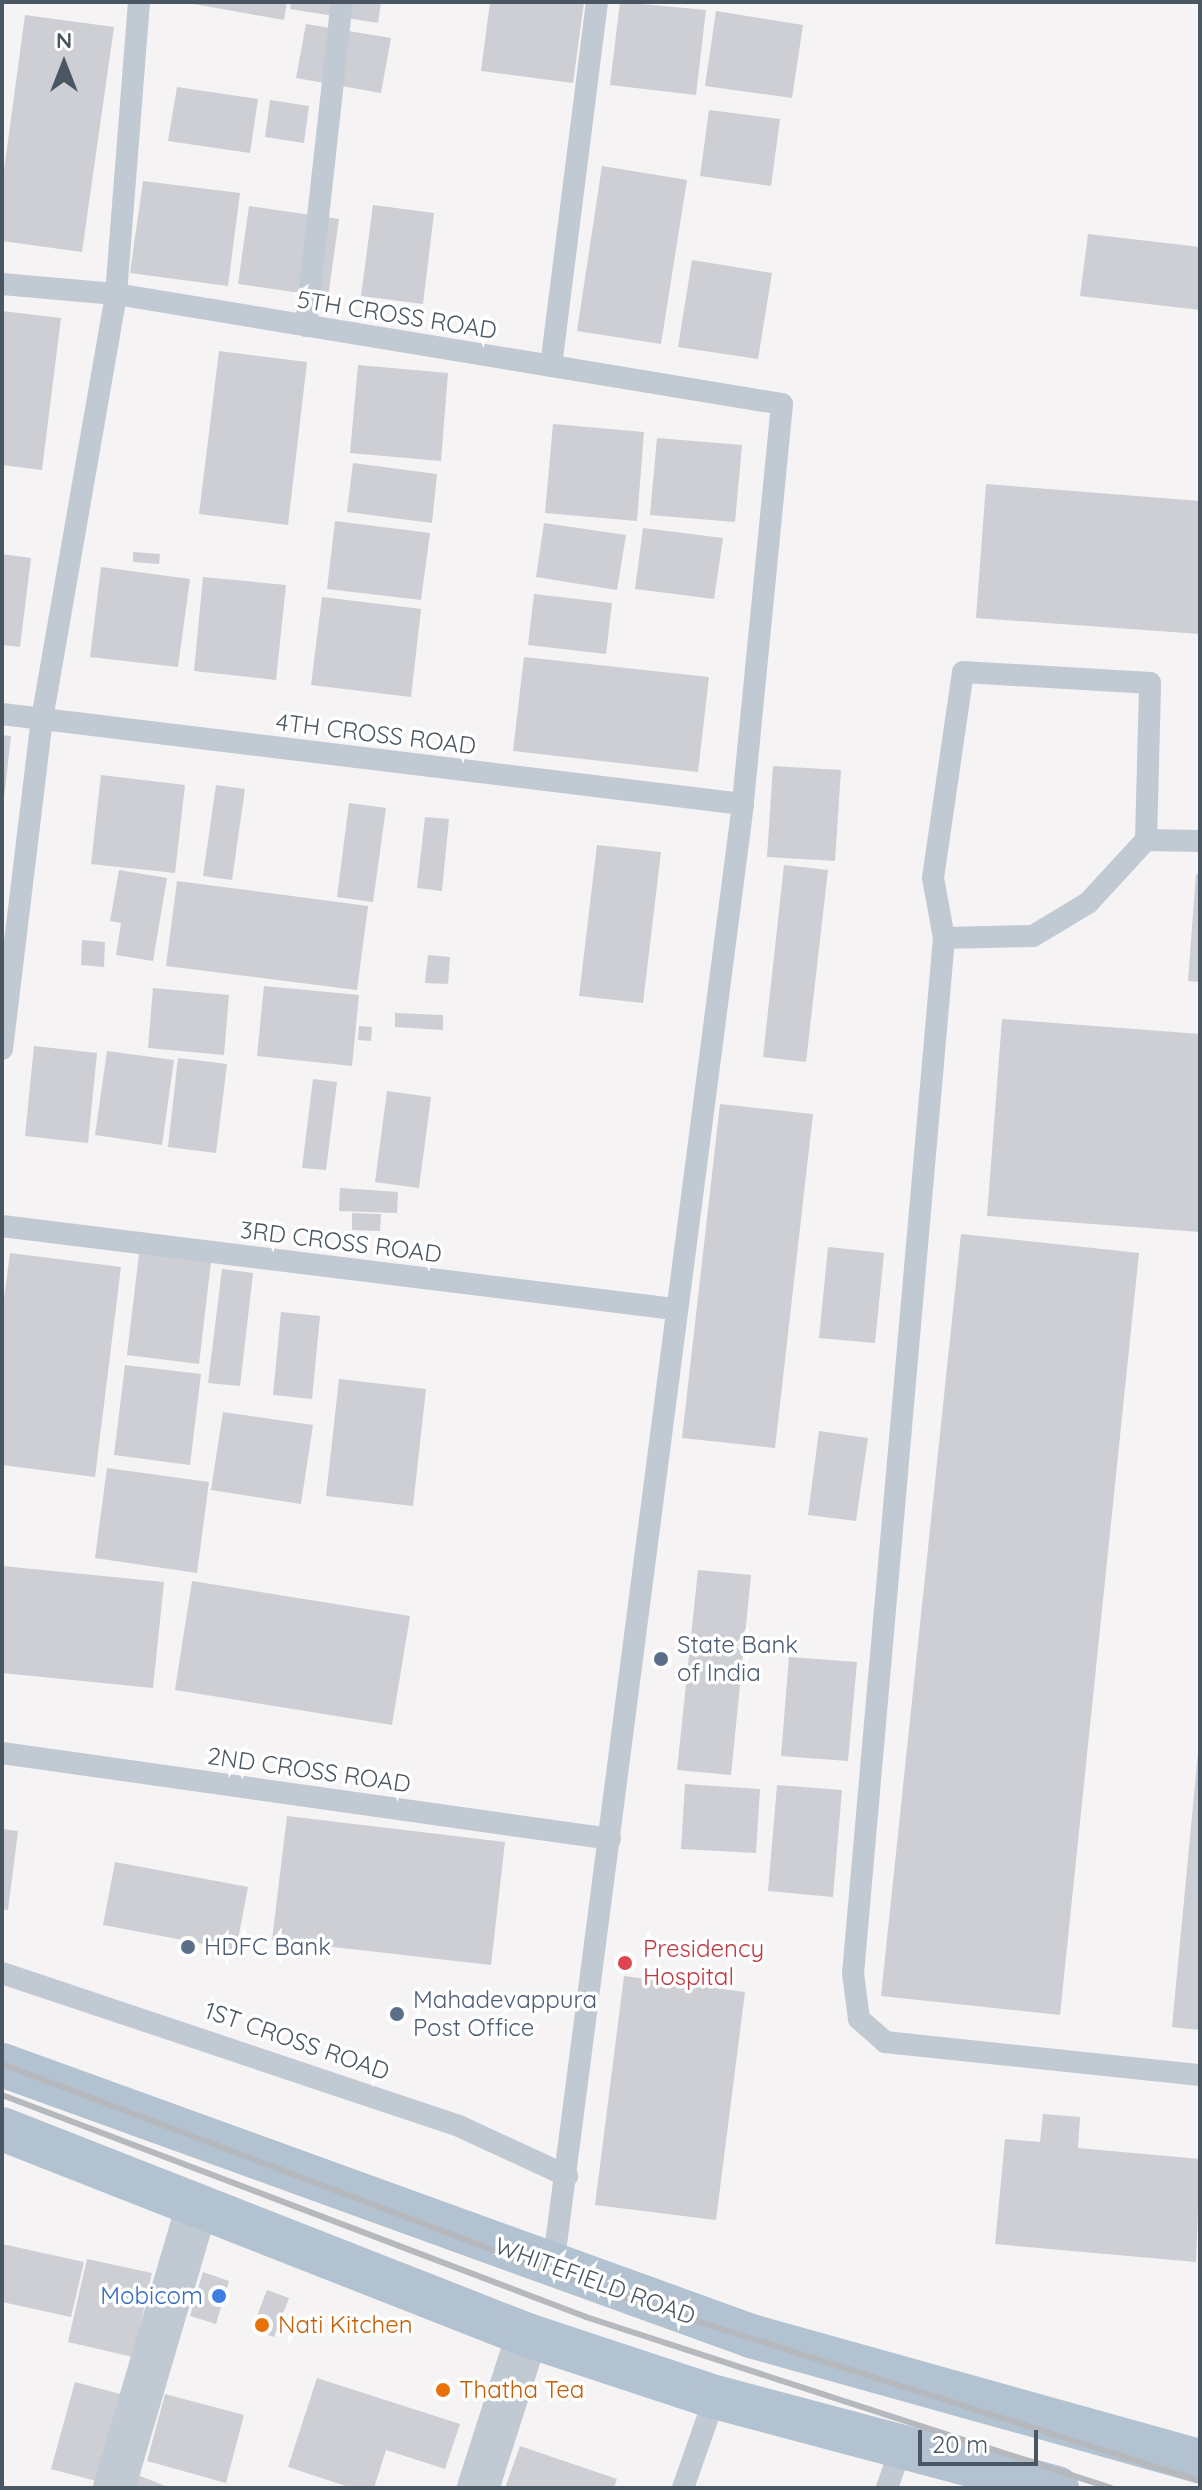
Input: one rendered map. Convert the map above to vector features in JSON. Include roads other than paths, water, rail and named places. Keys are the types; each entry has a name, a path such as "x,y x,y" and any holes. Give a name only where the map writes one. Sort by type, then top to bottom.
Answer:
{"main road":[{"name":"WHITEFIELD ROAD","path":"2,2065 553,2267 751,2336 1200,2461"},
{"path":"146,2188 171,2126"},
{"path":"2,2129 196,2209 527,2335 715,2397 894,2468 1057,2488"}],"street":[{"path":"114,2488 196,2209"},
{"path":"478,2488 527,2335"}],"lane":[{"path":"2,1049 42,719 116,294 139,2"},
{"path":"306,326 342,2"},
{"path":"551,366 597,2"},
{"name":"5TH CROSS ROAD","path":"2,284 116,294 782,404 743,804"},
{"path":"944,938 1033,936 1088,903 1146,840 1150,683 963,672 933,878 944,938 853,1973 859,2019 885,2042 1200,2075"},
{"name":"4TH CROSS ROAD","path":"2,714 743,804"},
{"path":"553,2267 610,1839 674,1309 743,804"},
{"path":"1146,840 1200,841"},
{"name":"3RD CROSS ROAD","path":"2,1226 674,1309"},
{"name":"2ND CROSS ROAD","path":"2,1753 610,1839"},
{"name":"1ST CROSS ROAD","path":"2,1973 447,2122 567,2176"},
{"path":"683,2488 715,2397"}],"railway":[{"path":"2,2064 596,2289 1200,2481"},
{"path":"2,2095 586,2317 1111,2488"}],"place":[{"name":"State Bank of India","path":"661,1659"},
{"name":"HDFC Bank","path":"188,1947"},
{"name":"Presidency Hospital","path":"625,1963"},
{"name":"Mahadevappura Post Office","path":"397,2014"},
{"name":"Mobicom","path":"219,2296"},
{"name":"Nati Kitchen","path":"262,2325"},
{"name":"Thatha Tea","path":"443,2390"}]}
